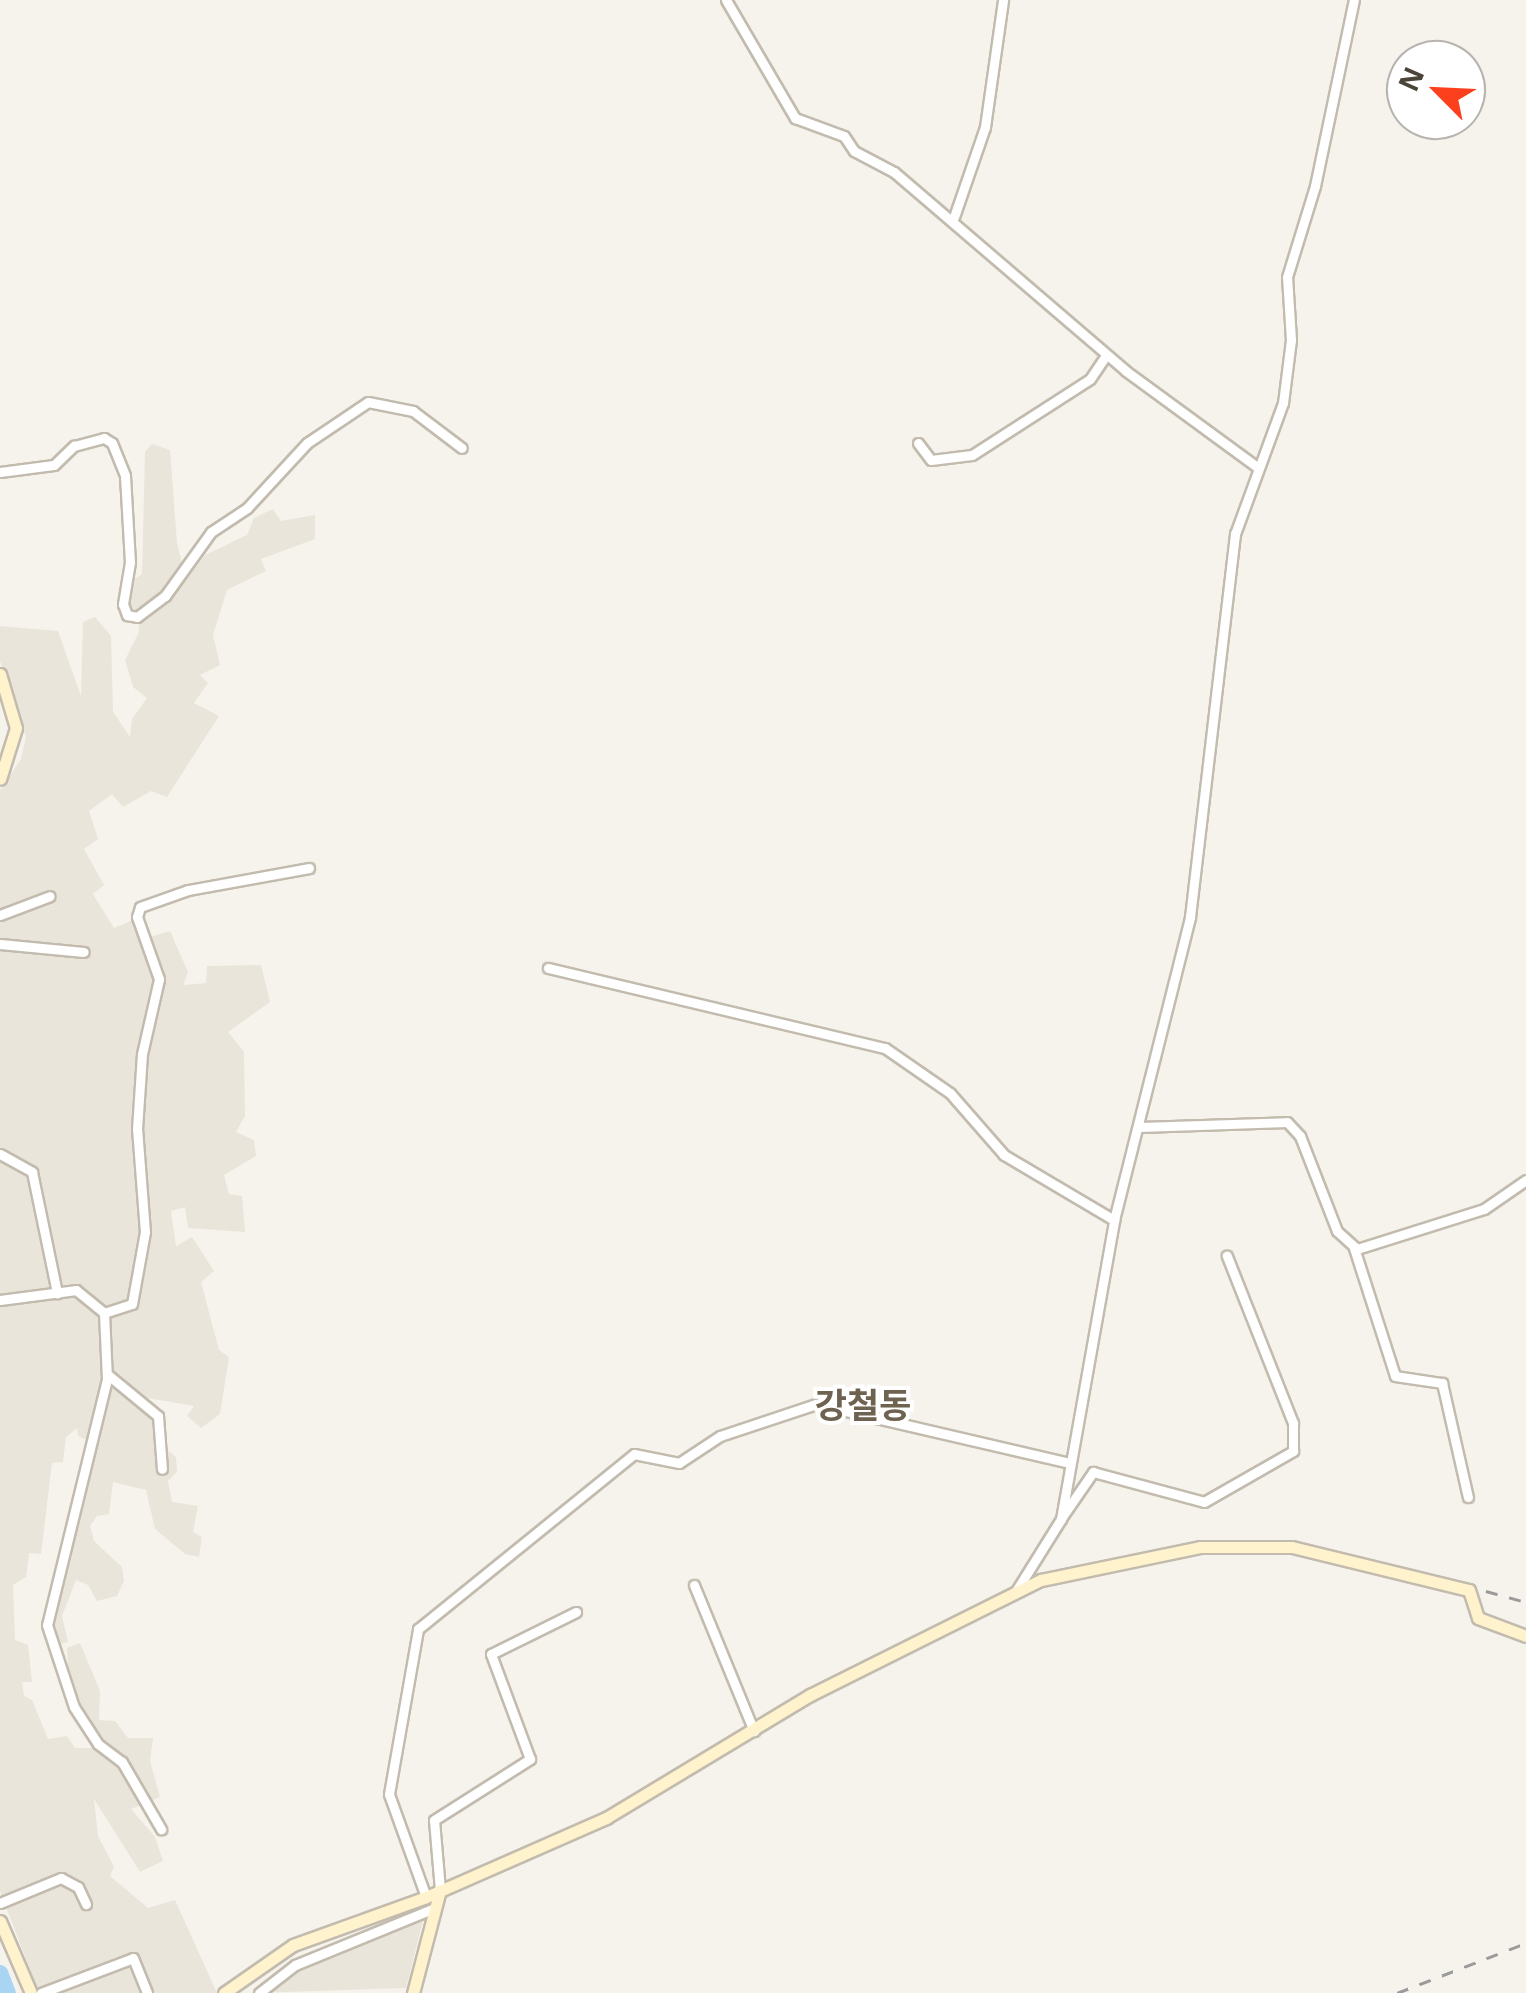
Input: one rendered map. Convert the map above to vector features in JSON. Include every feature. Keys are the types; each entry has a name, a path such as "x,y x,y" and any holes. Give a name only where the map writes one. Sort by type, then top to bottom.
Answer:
{"street":[{"path":"726,0 788,112 844,136 854,151 954,217 1106,355 1258,467"},
{"path":"954,217 985,127 1003,0"},
{"path":"1060,1519 1114,1220 1190,918 1235,534 1286,390 1287,277 1316,186 1354,0"},
{"path":"918,444 931,460 972,455 1090,379 1106,355"},
{"path":"0,472 54,465 74,446 96,440 112,443 125,476 130,562 123,604 128,615 136,616 165,596 211,532 247,508 307,443 368,402 414,412 462,448"},
{"path":"0,674 16,728 0,779"},
{"path":"104,1313 132,1304 145,1232 137,1129 142,1054 158,979 137,917 140,907 188,890 310,868"},
{"path":"0,915 50,896"},
{"path":"0,944 84,952"},
{"path":"548,968 885,1048 950,1093 1004,1155 1114,1220"},
{"path":"1140,1127 1287,1122 1300,1136 1326,1211 1354,1248 1395,1376 1442,1383 1468,1497"},
{"path":"0,1154 30,1168 57,1293"},
{"path":"1354,1248 1484,1209 1526,1180"},
{"path":"1014,1593 1093,1472 1204,1502 1293,1451 1293,1423 1227,1256"},
{"path":"0,1300 85,1293 104,1313 106,1374 48,1625 74,1708 98,1744 122,1762 161,1829"},
{"path":"106,1374 158,1416 162,1468"},
{"path":"426,1897 389,1794 418,1629 634,1454 679,1463 720,1436 816,1404 1069,1463"},
{"path":"224,1993 293,1945 426,1897 594,1824 810,1695 1042,1580 1153,1554 1280,1546 1469,1590 1478,1618 1526,1636"},
{"path":"694,1585 754,1731"},
{"path":"413,1993 440,1890 434,1820 477,1787 530,1759 491,1654 576,1612"},
{"path":"0,1903 62,1878 78,1888 86,1904"},
{"path":"259,1993 295,1966 435,1908"},
{"path":"0,1921 31,1993"},
{"path":"41,1993 133,1958 144,1993"}],"shaded area":[{"path":"152,444 170,450 177,543 186,580 205,555 247,535 254,518 273,509 281,521 315,515 315,539 261,559 266,571 227,590 213,635 220,665 200,675 208,683 194,703 219,716 167,797 151,791 123,807 112,794 89,811 98,839 84,849 104,885 93,894 114,928 138,918 150,937 170,931 188,972 183,985 206,983 207,966 261,965 270,1002 228,1032 244,1052 245,1116 236,1132 254,1140 256,1156 224,1175 229,1194 242,1196 245,1232 188,1228 185,1207 171,1211 176,1246 192,1237 214,1271 201,1282 219,1350 229,1357 220,1414 201,1428 187,1416 194,1406 142,1397 163,1447 176,1457 177,1472 168,1481 172,1502 198,1506 193,1532 202,1537 199,1557 185,1554 155,1529 146,1490 113,1482 109,1514 97,1516 90,1526 94,1541 122,1567 124,1581 117,1596 97,1601 88,1585 76,1580 62,1616 68,1642 53,1646 48,1625 93,1443 78,1436 77,1428 66,1437 63,1462 52,1463 41,1554 29,1553 26,1577 13,1585 15,1640 28,1645 32,1682 22,1682 24,1696 32,1700 48,1739 67,1736 75,1748 101,1748 76,1715 62,1666 68,1664 67,1648 80,1643 100,1691 99,1720 115,1721 128,1738 153,1738 150,1761 160,1797 131,1809 155,1837 163,1861 140,1872 94,1799 98,1836 114,1867 110,1876 148,1908 175,1900 217,1993 39,1993 0,1891 0,790 21,759 26,737 0,661 0,626 58,631 81,696 83,622 95,617 111,636 113,712 130,737 132,719 147,698 133,687 125,660 139,632 138,616 120,605 126,585 142,574 145,452"},
{"path":"401,1913 425,1913 406,1988 251,1993 287,1967"}],"waterway":[{"path":"0,1972 8,1993"}],"railway":[{"path":"1486,1591 1526,1602"},
{"path":"1397,1993 1526,1943"}],"district":[{"name":"강철동","path":"863,1405"}]}
